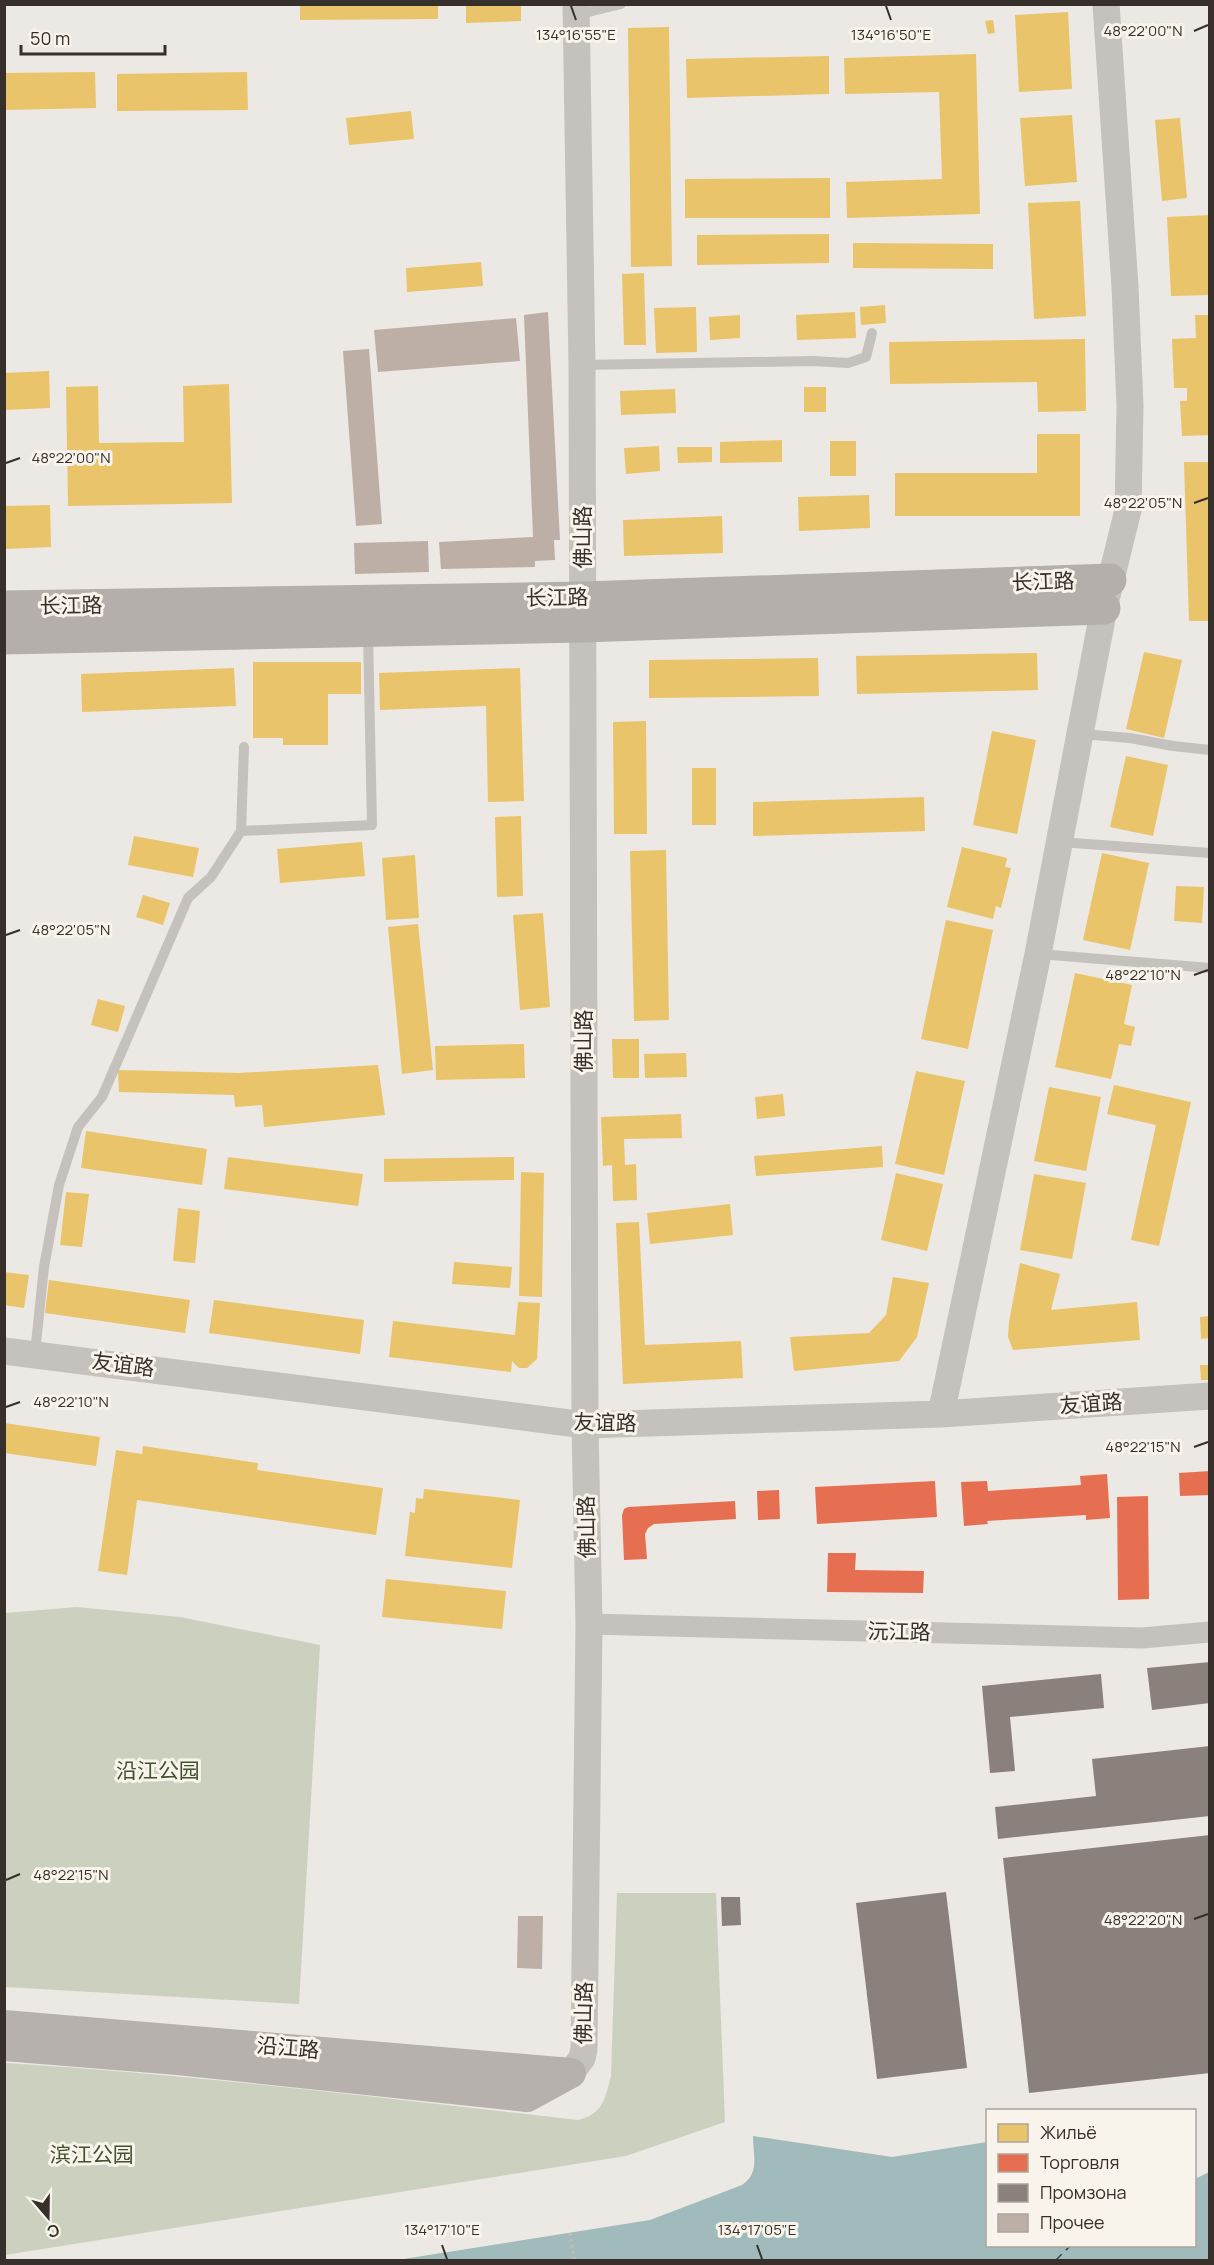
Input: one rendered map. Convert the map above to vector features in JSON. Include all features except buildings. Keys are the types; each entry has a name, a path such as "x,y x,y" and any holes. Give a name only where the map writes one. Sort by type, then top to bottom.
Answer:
{"main road":[{"name":"长江路","path":"4,607 583,612 1107,594"},
{"name":"长江路","path":"4,638 368,631 583,612"},
{"name":"沿江路","path":"4,2025 571,2073"},
{"path":"4,2046 178,2060 527,2097 571,2073"}],"street":[{"path":"941,1414 1038,954 1107,594 1128,510 1130,406 1125,287 1106,4"},
{"name":"佛山路","path":"571,2073 578,2066 584,2049 589,1624 585,1425 582,365 576,10"},
{"name":"友谊路","path":"4,1351 35,1353 585,1425 941,1414 1209,1396"},
{"name":"沅江路","path":"589,1624 1142,1638 1209,1632"}],"lane":[{"path":"576,10 621,4"},
{"path":"582,365 848,363 866,357 872,333"},
{"path":"241,831 372,825 368,631"},
{"path":"1081,734 1130,738 1173,747 1209,750"},
{"path":"35,1353 44,1267 55,1209 78,1127 102,1097 188,898 211,877 241,831 244,747"},
{"path":"1059,842 1209,854"},
{"path":"1038,954 1209,968"}],"path":[{"path":"570,2233 574,2260"}],"green space":[{"name":"沿江公园","path":"77,1607 180,1617 320,1645 299,2004 5,1987 5,1613"},
{"name":"滨江公园","path":"617,1893 716,1893 725,2122 626,2156 5,2255 5,2063 363,2095 578,2120 593,2114 605,2098 611,2076"}],"water":[{"path":"753,2136 892,2157 986,2142 986,2247 1196,2247 1196,2178 1209,2172 1209,2260 397,2260 650,2220 742,2185 751,2175 754,2157"}],"ferry route":[{"path":"1056,2260 1069,2247"}]}
